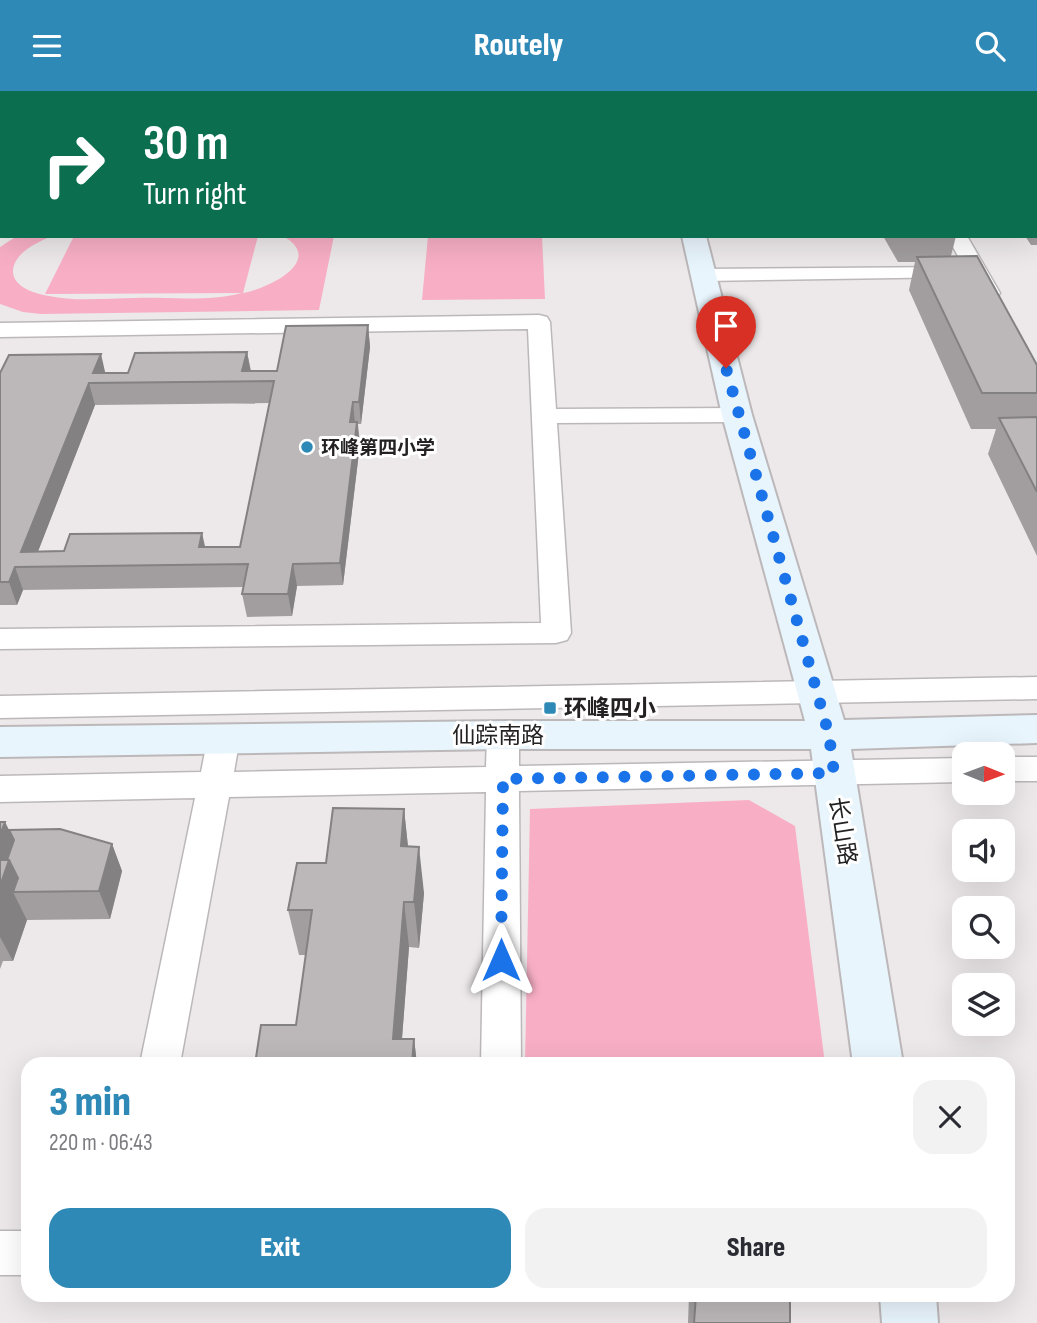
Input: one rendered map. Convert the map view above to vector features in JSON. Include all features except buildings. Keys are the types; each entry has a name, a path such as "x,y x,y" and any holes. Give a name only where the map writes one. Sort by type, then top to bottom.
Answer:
{"street":[{"name":"长山路","path":"695,238 737,415 829,735 877,1057"},
{"path":"958,238 998,307"},
{"path":"704,275 978,273"},
{"path":"0,330 539,322 556,633 0,639"},
{"path":"543,416 737,415"},
{"path":"0,707 1037,688"},
{"name":"仙踪南路","path":"0,742 503,734 829,735 1037,729"},
{"path":"501,1057 503,734"},
{"path":"161,1057 224,737"},
{"path":"1015,769 1037,769"},
{"path":"0,789 952,770"},
{"path":"0,1252 21,1253"},
{"path":"909,1302 911,1323"}],"shaded area":[{"path":"14,238 47,238 23,253 13,270 20,285 43,295 81,299 202,298 242,293 45,294 73,238 257,238 243,293 277,280 296,264 299,255 295,245 286,238 334,238 319,310 41,314 23,312 0,304 0,247"},
{"path":"428,238 542,238 545,299 422,300"},
{"path":"749,800 795,826 824,1057 525,1057 530,809"}],"place":[{"name":"环峰第四小学","path":"307,447"},
{"name":"环峰四小","path":"550,708"}],"route":[{"path":"501,960 503,779 834,773 829,735 737,415 726,368"}]}
